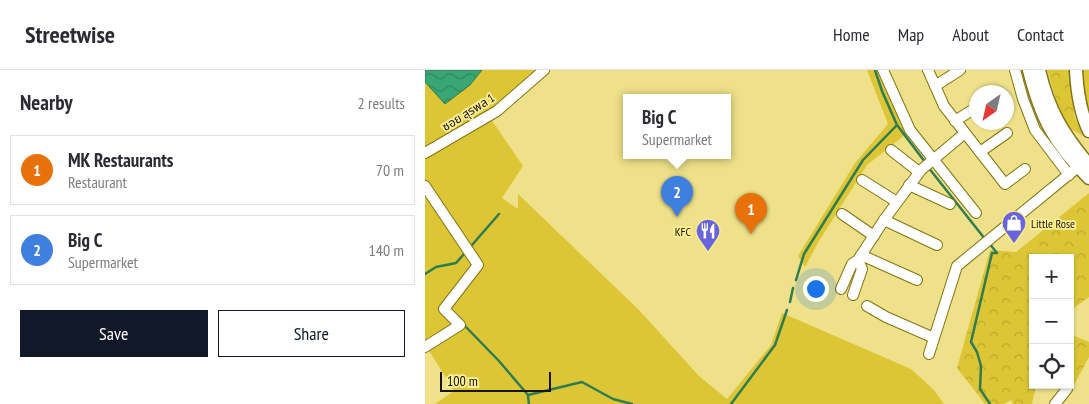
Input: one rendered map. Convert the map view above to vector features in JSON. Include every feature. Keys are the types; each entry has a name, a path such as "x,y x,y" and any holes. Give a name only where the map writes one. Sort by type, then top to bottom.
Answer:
{"main road":[{"path":"1029,70 1040,109 1047,124 1064,152 1089,178"},
{"path":"1039,70 1049,105 1069,141 1079,169"},
{"path":"1076,70 1079,98 1089,131"}],"street":[{"name":"ซอย สุรพล 1","path":"425,153 497,111 544,70"},
{"path":"883,70 908,127 931,161 976,213"},
{"path":"928,70 944,106 1005,184 1025,169"},
{"path":"935,86 959,70"},
{"path":"929,354 955,269 985,242 1079,169 1035,130 1023,99 1015,70"},
{"path":"955,121 969,111"},
{"path":"841,290 852,264 860,257 920,171 965,133"},
{"path":"980,152 1007,133"},
{"path":"891,150 920,171"},
{"path":"862,180 897,202"},
{"path":"909,185 950,204"},
{"path":"425,186 479,265 444,308 459,325 425,347"},
{"path":"841,214 873,236"},
{"path":"884,220 937,245"},
{"path":"860,257 917,280"},
{"path":"853,295 862,269 860,257"},
{"path":"867,306 886,317 934,338"},
{"path":"1055,404 1066,389"}],"green space":[{"path":"425,70 536,70 507,99 488,111 493,122 523,166 502,198 518,209 518,194 638,309 699,376 727,399 771,345 782,313 911,369 934,390 944,404 435,404 454,391 425,344"},
{"path":"867,70 876,70 906,134 867,165 819,241 805,267 798,256 855,163 888,124"},
{"path":"1047,70 1071,70 1074,115 1083,136 1071,129 1061,115"},
{"path":"1081,70 1089,70 1089,120 1081,73"},
{"path":"1089,193 1089,297 1074,308 1074,254 1029,254 1029,389 1035,389 1032,404 1013,404 1011,400 1004,404 985,404 957,368 990,250 1016,252"},
{"path":"1074,336 1089,342 1089,357 1074,385"}],"water":[{"path":"425,70 482,70 470,85 445,104 425,82"}],"waterway":[{"path":"875,70 897,125 925,162"},
{"path":"796,280 804,254 863,160 897,125"},
{"path":"928,167 985,239"},
{"path":"472,245 499,214"},
{"path":"989,243 997,253 992,253 971,342 977,352 981,366 980,389 990,404"},
{"path":"425,274 436,267 456,263 464,254"},
{"path":"790,302 793,288"},
{"path":"731,404 775,345 787,310"},
{"path":"464,325 499,361 528,395 582,382 613,399 632,404"},
{"path":"528,396 529,404"}],"place":[{"name":"Big C","path":"677,217"},
{"name":"MK Restaurants","path":"751,234"},
{"name":"Little Rose","path":"1014,244"},
{"name":"KFC","path":"708,252"}]}
